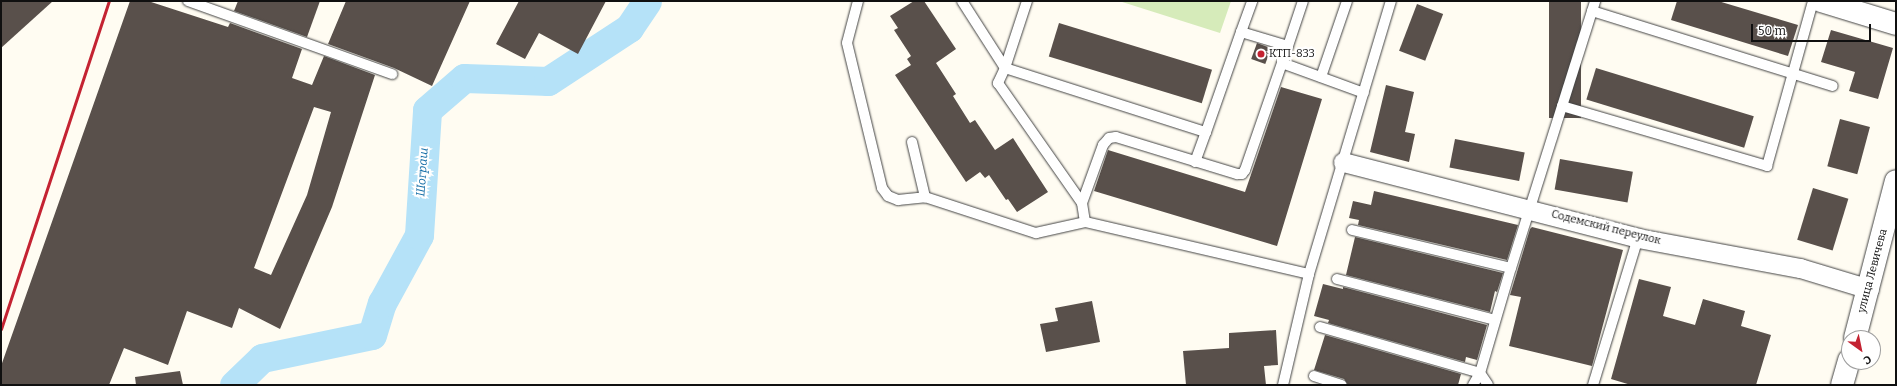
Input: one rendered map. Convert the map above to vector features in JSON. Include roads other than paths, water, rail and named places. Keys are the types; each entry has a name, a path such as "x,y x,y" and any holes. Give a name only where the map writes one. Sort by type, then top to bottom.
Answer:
{"street":[{"path":"1821,1 1896,24"},
{"name":"Содемский переулок","path":"1343,162 1638,238 1800,268 1869,289"},
{"name":"улица Левичева","path":"1857,330 1896,181"},
{"path":"1842,385 1846,370"}],"lane":[{"path":"188,1 392,74"},
{"path":"858,1 847,43 882,188 888,196 898,200 925,197 1036,232 1085,222 1309,274"},
{"path":"962,1 1005,68 1206,132"},
{"path":"1026,1 1005,68 998,83 1082,203 1085,222"},
{"path":"1195,162 1252,1"},
{"path":"1082,203 1103,144 1109,138 1116,138 1195,162 1237,174 1242,174 1245,170 1303,1"},
{"path":"1321,78 1347,1"},
{"path":"1283,385 1309,274 1391,1"},
{"path":"1562,106 1767,166 1794,74 1813,1"},
{"path":"1473,385 1480,373 1529,210 1594,6 1833,86"},
{"path":"1241,32 1288,46"},
{"path":"1282,63 1364,93"},
{"path":"912,142 925,197"},
{"path":"1352,230 1511,268"},
{"path":"1593,385 1638,238"},
{"path":"1337,279 1495,320"},
{"path":"1320,328 1480,373 1488,385"},
{"path":"1314,376 1342,385"}],"waterway":[{"name":"Шограш","path":"234,385 262,358 372,335 382,303 419,235 427,110 464,78 548,81 629,28 647,1"}],"railway":[{"path":"1,329 109,1"}],"place":[{"name":"КТП-833","path":"1261,54"}]}
